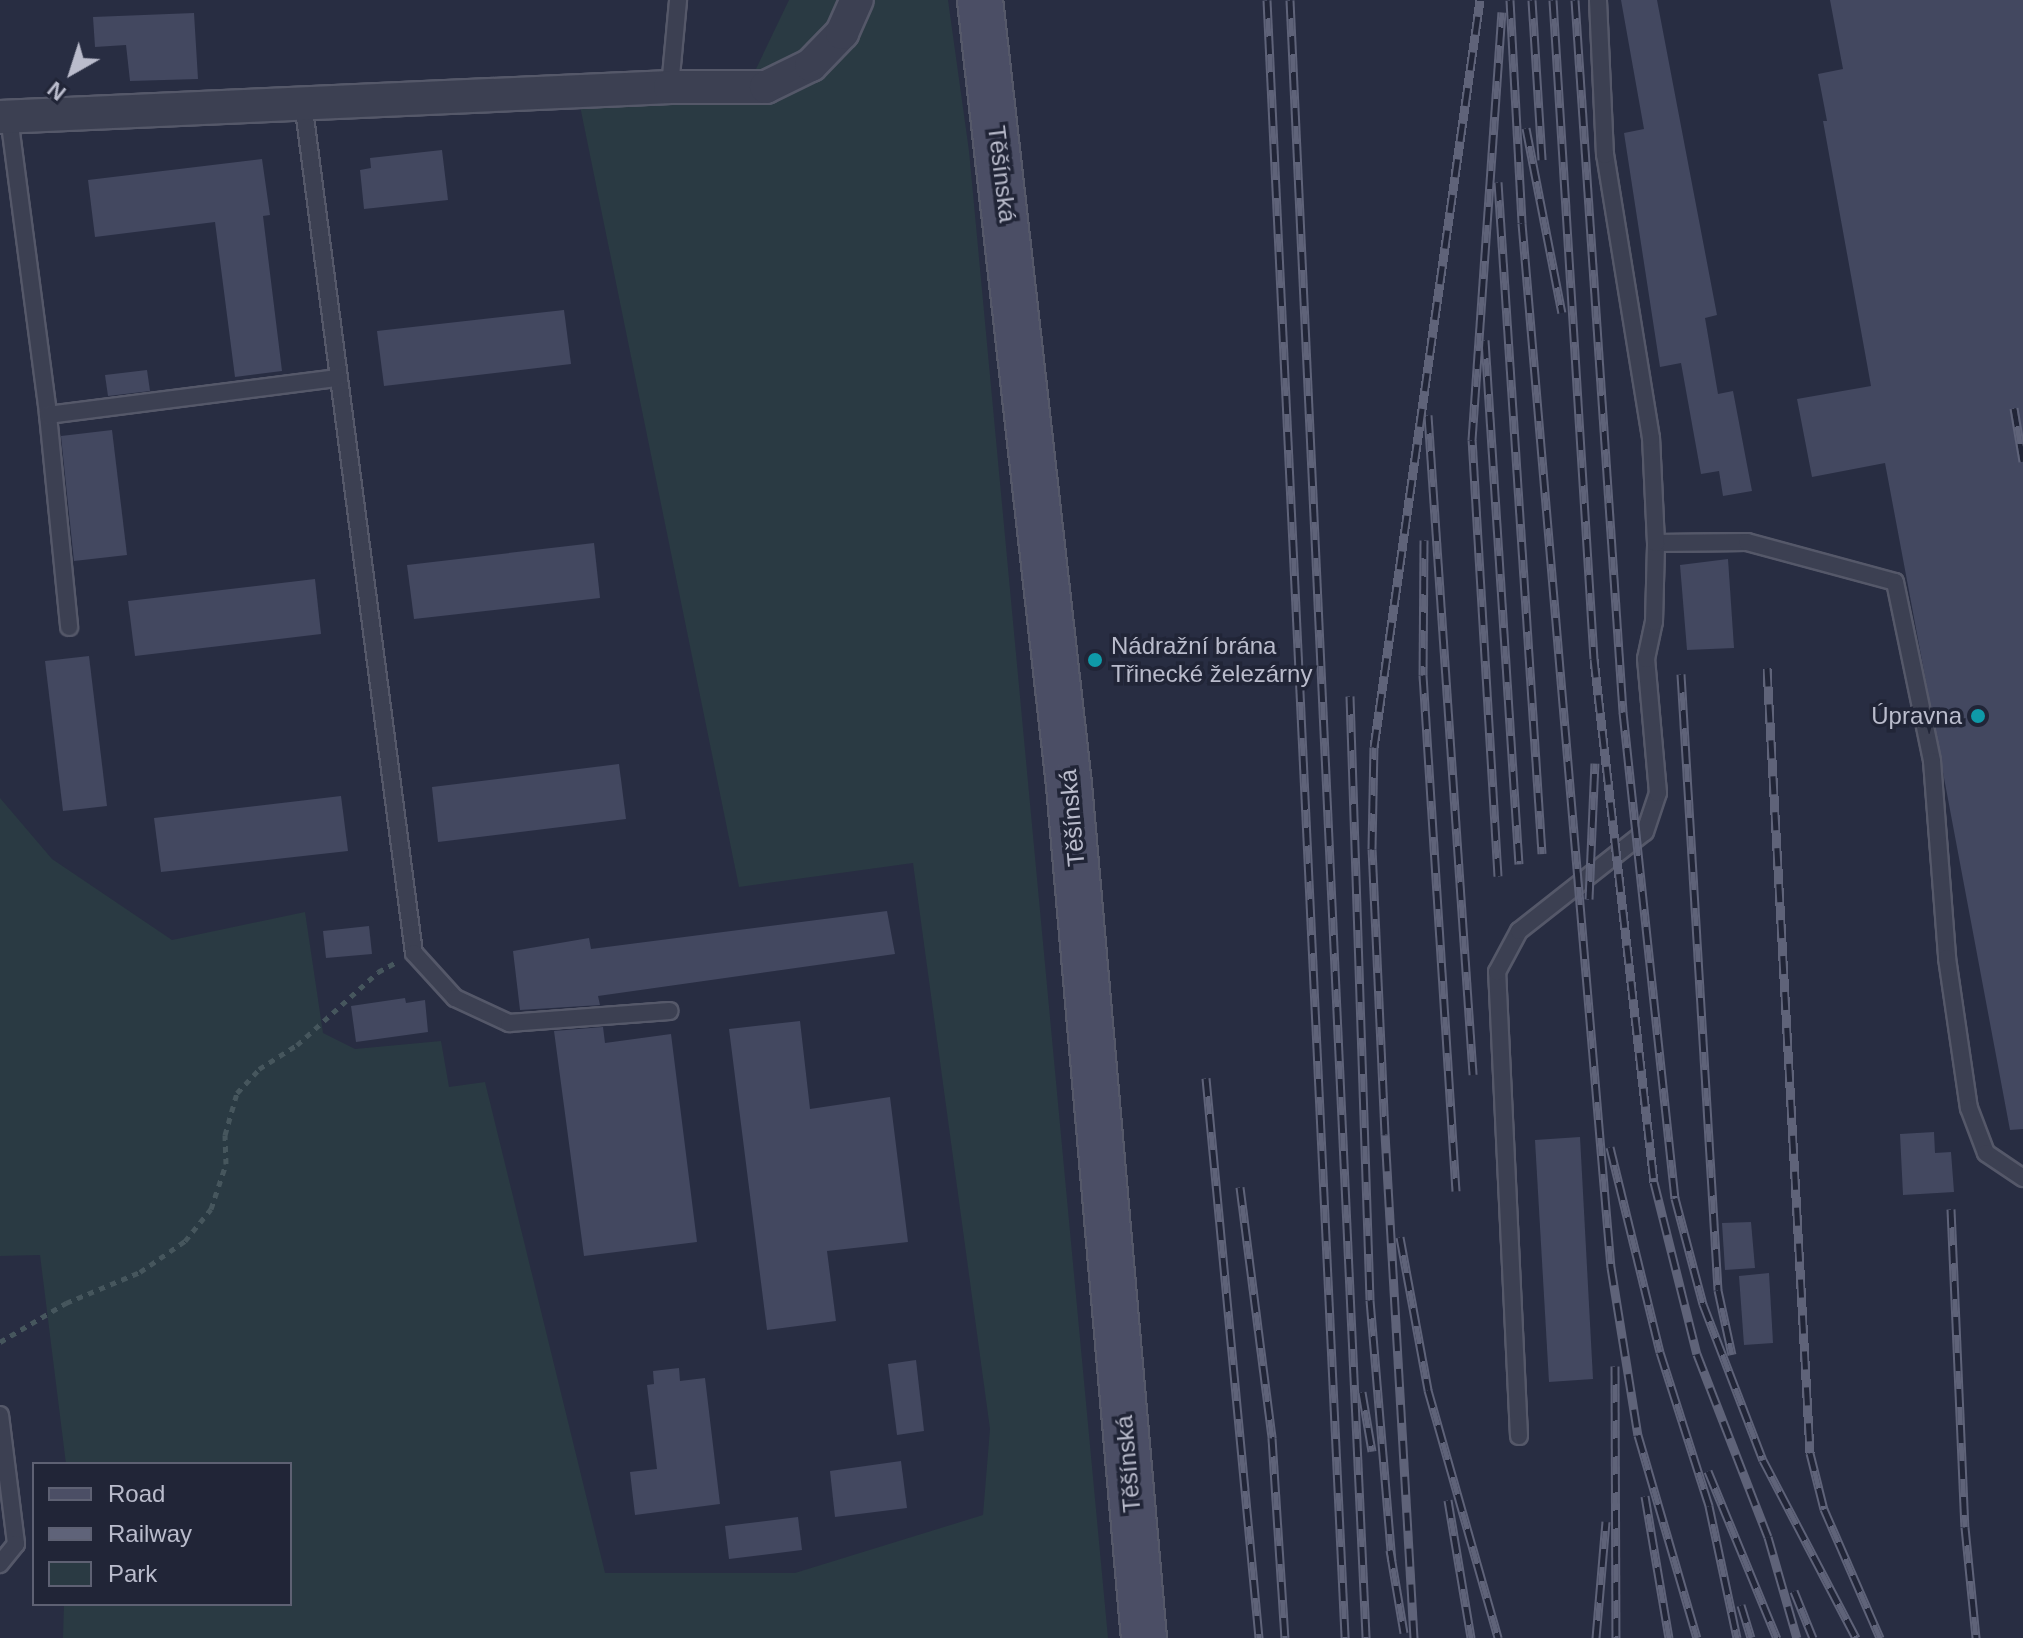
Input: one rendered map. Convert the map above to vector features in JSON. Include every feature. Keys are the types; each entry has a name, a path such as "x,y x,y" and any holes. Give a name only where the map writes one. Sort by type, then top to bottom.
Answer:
{"main road":[{"name":"Těšínská","path":"980,0 1069,785 1144,1638"}],"street":[{"path":"4,117 670,87 766,87 811,65 842,33 857,0"}],"lane":[{"path":"670,87 678,0"},
{"path":"1519,1436 1497,972 1519,931 1652,823 1658,793 1646,659 1654,622 1656,543 1651,438 1605,155 1598,0"},
{"path":"303,102 414,953 455,998 509,1023 670,1011"},
{"path":"4,117 48,415 69,627"},
{"path":"48,415 338,378"},
{"path":"1656,543 1747,542 1895,582 1932,761 1947,958 1969,1108 1986,1153 2023,1178"},
{"path":"0,1415 16,1544 0,1564"}],"path":[{"path":"0,1342 66,1303 140,1272 185,1241 211,1209 226,1164 225,1135 237,1093 378,972 414,953"}],"green space":[{"path":"789,0 948,0 969,151 1108,1638 63,1638 64,1606 292,1606 292,1462 66,1462 40,1255 0,1256 0,798 52,859 172,940 305,912 323,1033 355,1049 441,1041 449,1087 485,1082 605,1573 795,1573 983,1515 990,1429 913,863 739,887 579,101 742,98"}],"building":[{"path":"1621,0 1657,0 1717,315 1705,318 1718,394 1733,391 1752,491 1723,496 1719,471 1701,474 1681,363 1660,367 1624,133 1644,129"},
{"name":"Úpravna","path":"1830,0 2023,0 2023,1129 2010,1130 1885,463 1812,477 1797,399 1871,386 1823,121 1827,121 1818,74 1843,69"},
{"path":"194,13 198,79 130,81 126,45 95,47 93,17"},
{"path":"442,150 448,200 364,209 360,170 371,168 370,158"},
{"path":"262,159 270,215 263,216 282,371 235,377 215,222 95,237 88,180"},
{"path":"564,310 571,364 384,386 377,331"},
{"path":"147,370 150,391 108,396 105,375"},
{"path":"112,430 127,555 74,561 61,436"},
{"path":"594,543 600,598 414,619 407,565"},
{"path":"1728,559 1734,648 1687,650 1680,565"},
{"path":"315,579 321,634 135,656 128,601"},
{"path":"89,656 107,806 63,811 45,661"},
{"path":"619,764 626,819 438,842 432,787"},
{"path":"341,796 348,851 161,872 154,818"},
{"path":"887,911 895,954 598,996 600,1005 520,1010 513,951 589,938 591,949"},
{"path":"369,926 372,954 326,958 323,931"},
{"path":"405,998 406,1003 425,1000 428,1032 356,1042 351,1006"},
{"path":"800,1021 810,1109 890,1097 908,1242 827,1251 836,1321 767,1330 729,1029"},
{"path":"603,1027 605,1043 671,1034 697,1242 584,1256 554,1031"},
{"path":"1934,1132 1935,1153 1951,1152 1954,1192 1903,1195 1900,1134"},
{"path":"1580,1137 1593,1379 1549,1382 1535,1140"},
{"path":"1751,1222 1755,1268 1725,1270 1722,1223"},
{"path":"1769,1273 1773,1343 1744,1345 1739,1276"},
{"path":"916,1360 924,1431 897,1435 888,1364"},
{"path":"679,1368 680,1381 705,1378 720,1504 635,1515 630,1472 657,1469 647,1385 654,1384 653,1371"},
{"path":"901,1461 907,1508 835,1517 830,1471"},
{"path":"798,1517 802,1550 729,1559 725,1526"}],"railway":[{"path":"1267,0 1345,1638"},
{"path":"1290,0 1366,1638"},
{"path":"1414,1638 1372,849 1374,747 1480,0"},
{"path":"1510,0 1522,223 1611,1267 1638,1435 1697,1638"},
{"path":"1532,0 1542,160"},
{"path":"1553,0 1594,659 1654,1182 1697,1354 1768,1537 1797,1638"},
{"path":"1575,0 1623,712 1675,1198 1703,1304 1763,1460 1856,1638"},
{"path":"1498,876 1472,440 1502,12"},
{"path":"1526,128 1562,313"},
{"path":"1498,182 1542,854"},
{"path":"1485,340 1519,864"},
{"path":"2014,408 2023,461"},
{"path":"1428,415 1473,1074"},
{"path":"1424,540 1423,675 1456,1191"},
{"path":"1767,668 1810,1453 1824,1509 1880,1638"},
{"path":"1681,674 1718,1290 1732,1355"},
{"path":"1350,696 1370,1300 1392,1561"},
{"path":"1589,899 1595,763"},
{"path":"1206,1078 1259,1638"},
{"path":"1610,1147 1660,1352 1709,1506 1737,1638"},
{"path":"1240,1187 1272,1438 1285,1638"},
{"path":"1951,1209 1965,1527 1976,1638"},
{"path":"1400,1237 1428,1390 1498,1638"},
{"path":"1615,1366 1616,1638"},
{"path":"1362,1392 1372,1451"},
{"path":"1708,1471 1777,1638"},
{"path":"1645,1496 1669,1638"},
{"path":"1448,1500 1471,1638"},
{"path":"1596,1638 1606,1521"},
{"path":"1390,1550 1404,1633"},
{"path":"1794,1591 1813,1638"},
{"path":"1741,1605 1751,1638"}],"place":[{"name":"Nádražní brána Třinecké železárny","path":"1095,660"},
{"name":"Úpravna","path":"1978,716"}]}
